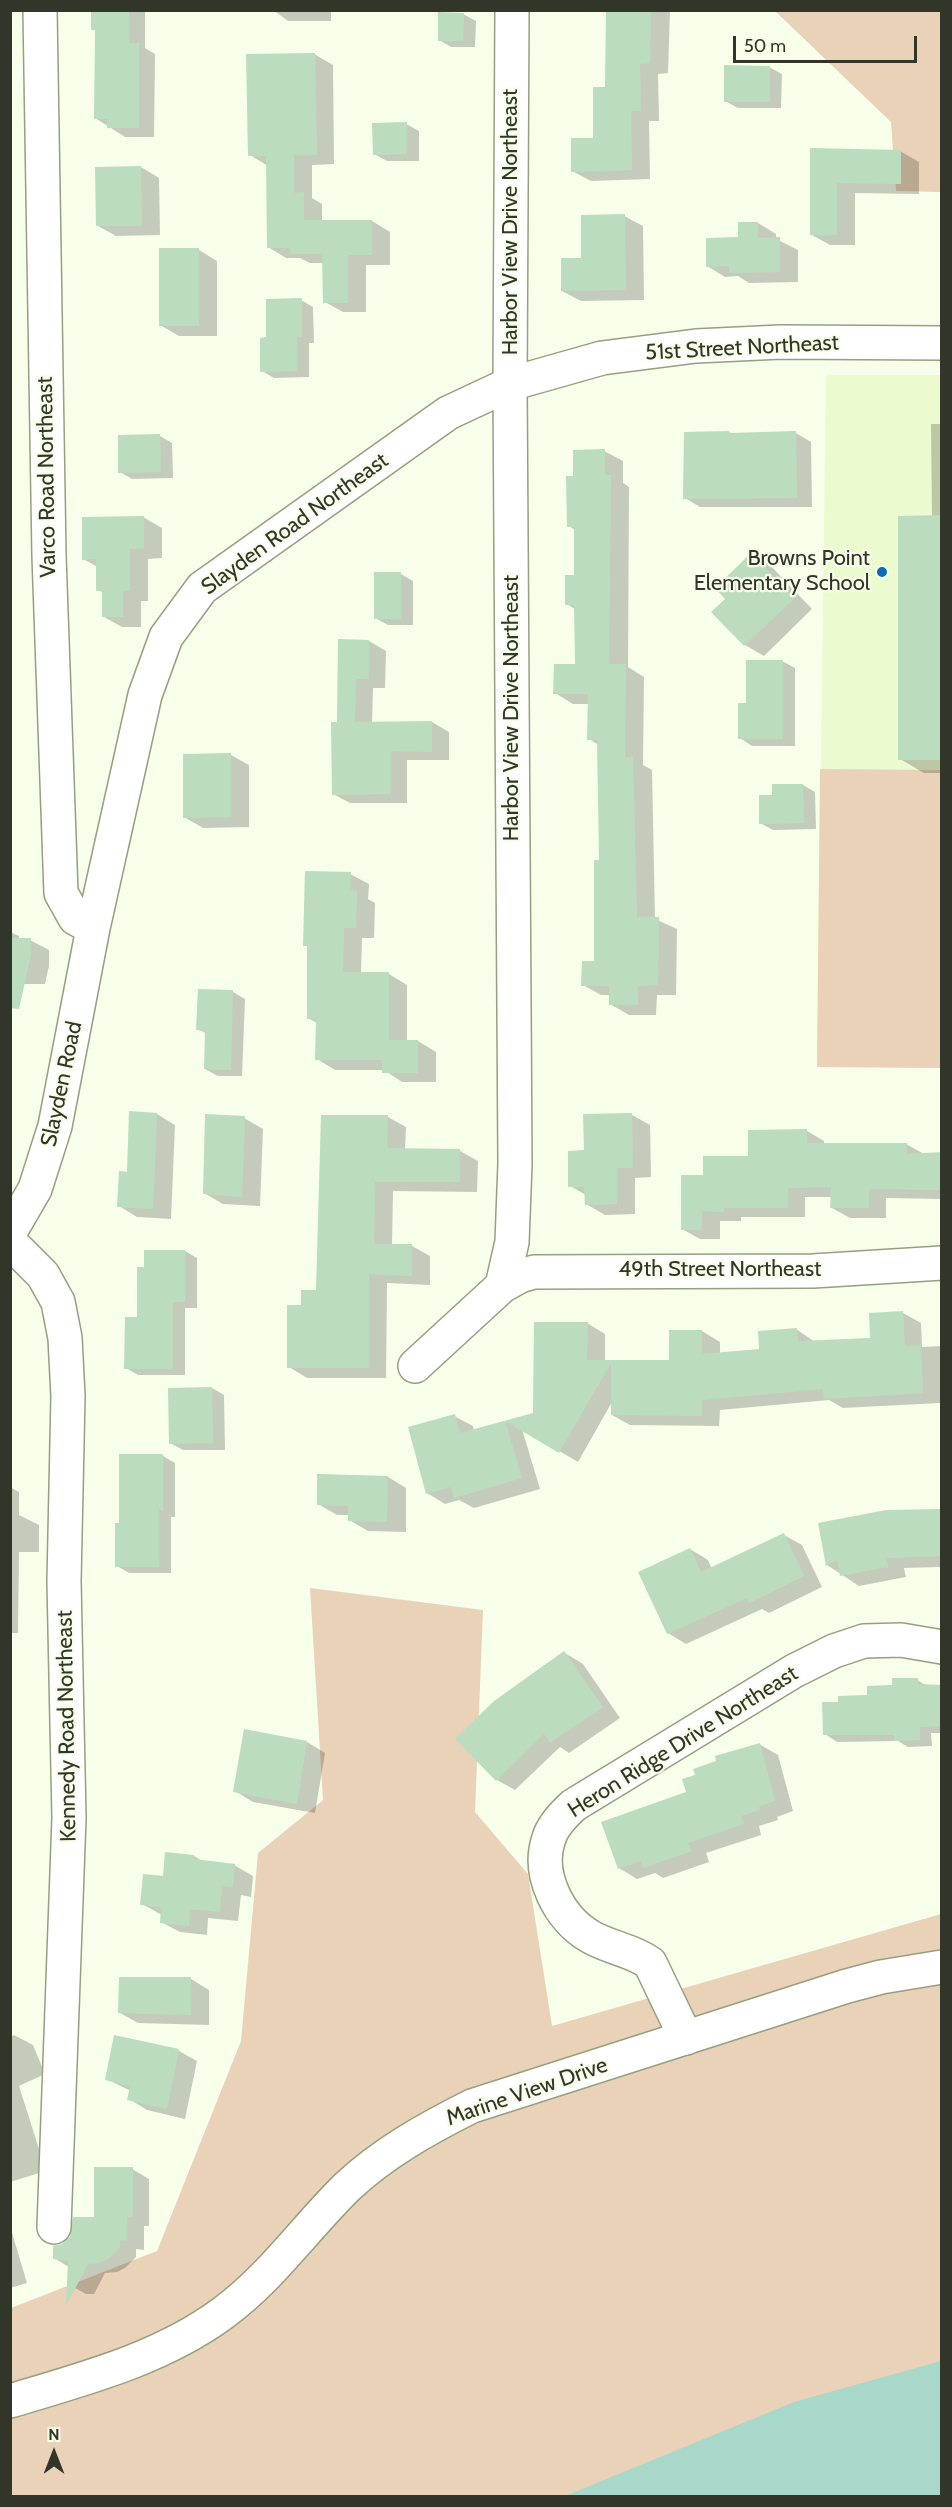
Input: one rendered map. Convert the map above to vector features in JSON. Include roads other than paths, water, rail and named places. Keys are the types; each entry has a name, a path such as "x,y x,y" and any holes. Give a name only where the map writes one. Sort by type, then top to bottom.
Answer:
{"street":[{"name":"Varco Road Northeast","path":"40,10 49,556 61,893 75,918 93,928"},
{"name":"Harbor View Drive Northeast","path":"502,1286 512,1242 515,1197 510,384 512,10"},
{"name":"51st Street Northeast","path":"510,384 602,358 696,346 781,342 942,343"},
{"name":"Slayden Road Northeast","path":"93,928 145,695 166,637 202,588 448,413 510,384"},
{"name":"Slayden Road","path":"10,1232 35,1189 55,1126 93,928"},
{"name":"Kennedy Road Northeast","path":"10,1242 43,1275 58,1302 65,1338 68,1396 64,1581 69,1818 54,2227"},
{"name":"49th Street Northeast","path":"502,1286 520,1276 534,1272 813,1271 942,1263"},
{"path":"415,1366 502,1286"},
{"name":"Heron Ridge Drive Northeast","path":"686,2038 650,1963 639,1956 591,1937 563,1914 549,1882 546,1850 549,1836 564,1814 574,1805 794,1671 824,1656 864,1641 901,1640 942,1647"},
{"name":"Marine View Drive","path":"10,2401 106,2372 203,2328 245,2296 348,2187 385,2156 435,2124 472,2106 848,1986 881,1977 942,1967"}],"water":[{"path":"941,2361 941,2496 565,2496 794,2402"}],"place":[{"name":"Browns Point Elementary School","path":"882,572"}]}
